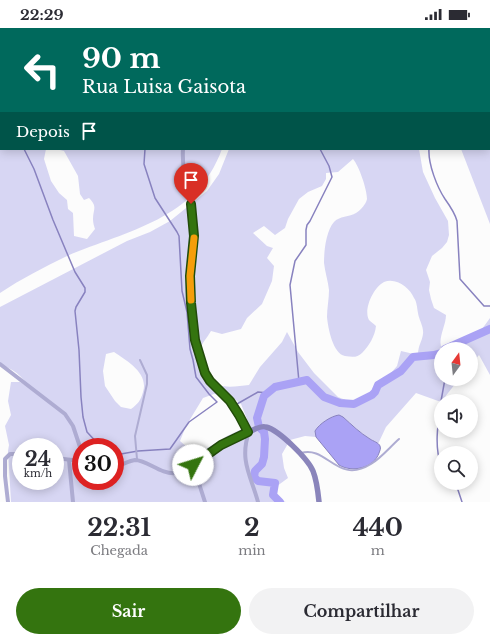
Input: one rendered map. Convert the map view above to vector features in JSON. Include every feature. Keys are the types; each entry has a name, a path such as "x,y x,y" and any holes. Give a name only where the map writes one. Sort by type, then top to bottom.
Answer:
{"street":[{"path":"183,150 183,162 191,204 194,236 190,276 195,340 205,373 210,381 230,401 248,432 244,457 258,502"},
{"path":"0,364 65,414 73,426 77,438"},
{"path":"124,463 138,460 165,472 177,473 193,465 221,445 248,432 266,427 273,430 300,453 310,466 314,472 319,502"},
{"path":"8,502 5,459 12,454"},
{"path":"64,459 72,460"},
{"path":"69,460 73,502"},
{"path":"193,465 205,502"}],"lane":[{"path":"138,460 135,436 147,384 147,375 140,360"},
{"path":"300,453 309,451 314,452 343,469 357,470 372,464 399,439"}],"shaded area":[{"path":"0,150 46,150 44,159 51,181 59,193 67,200 68,209 73,213 74,236 87,239 95,229 93,220 94,206 89,198 84,200 80,194 78,176 64,151 60,150 222,150 210,173 195,192 178,207 158,219 136,229 67,256 33,273 0,293"},
{"path":"229,150 419,150 423,172 448,221 449,235 447,242 432,256 426,270 430,282 429,290 434,308 446,315 441,342 434,342 434,386 454,386 447,394 434,394 434,399 416,393 386,427 378,444 364,435 343,417 337,415 316,435 316,437 305,436 290,440 282,454 284,468 288,478 273,489 275,499 286,502 11,502 8,451 9,445 5,426 11,415 8,401 11,382 20,382 28,387 17,373 0,365 0,307 127,241 150,232 170,221 207,191 219,174","holes":["353,159 358,167 366,190 367,199 358,212 334,222 331,226 326,241 324,263 329,290 327,317 330,334 334,346 341,354 352,357 360,355 373,337 376,326 369,320 367,310 373,293 384,282 398,282 406,287 416,301 423,331 418,355 401,351 397,366 379,387 356,404 338,397 314,373 298,352 287,332 282,342 260,367 249,385 229,387 214,383 208,378 199,364 198,353 201,347 211,331 222,334 241,329 247,318 262,304 272,281 274,266 267,258 273,248 267,246 253,233 264,226 275,235 285,228 288,219 299,199 308,192 322,186 326,179 326,173 338,172","114,352 136,368 143,379 143,392 137,404 131,409 121,407 105,386 103,371 106,354","214,394 230,396 241,404 247,419 244,432 244,428 227,436 196,455 180,441 186,426 203,398"]},
{"path":"461,150 490,150 490,224"},
{"path":"490,318 490,375 479,355 478,356 478,342 466,342 477,336"},
{"path":"339,415 379,445 380,450 376,458 368,465 362,468 350,469 339,465 316,437 315,431 322,423"}],"waterway":[{"path":"24,150 34,169 53,220 75,272 85,288 85,292 75,311 83,417 87,432 93,438"},
{"path":"124,453 170,449 189,422 217,402 196,377 190,349 187,312 182,291 179,236 155,198 144,164 145,150"},
{"path":"299,382 290,285 295,261 306,245 307,225 332,177 329,166 321,150"},
{"path":"429,150 430,161 436,182 454,212 457,221 460,279 484,306 490,306"},
{"path":"461,342 490,329"},
{"path":"280,502 273,495 275,483 258,481 254,477 255,471 262,464 264,457 264,432 259,427 257,418 264,396 275,387 307,380 324,397 340,403 354,404 372,395 378,385 401,371 413,357 434,355"},
{"path":"442,394 444,386"},
{"path":"237,404 258,392 268,393"},
{"path":"437,438 438,446"},
{"path":"458,490 462,502"}],"slow traffic":[{"path":"191,300 190,276 194,238"}],"route":[{"path":"191,204 194,236 190,276 195,340 205,373 210,381 230,401 248,432 211,451 193,465"}]}
